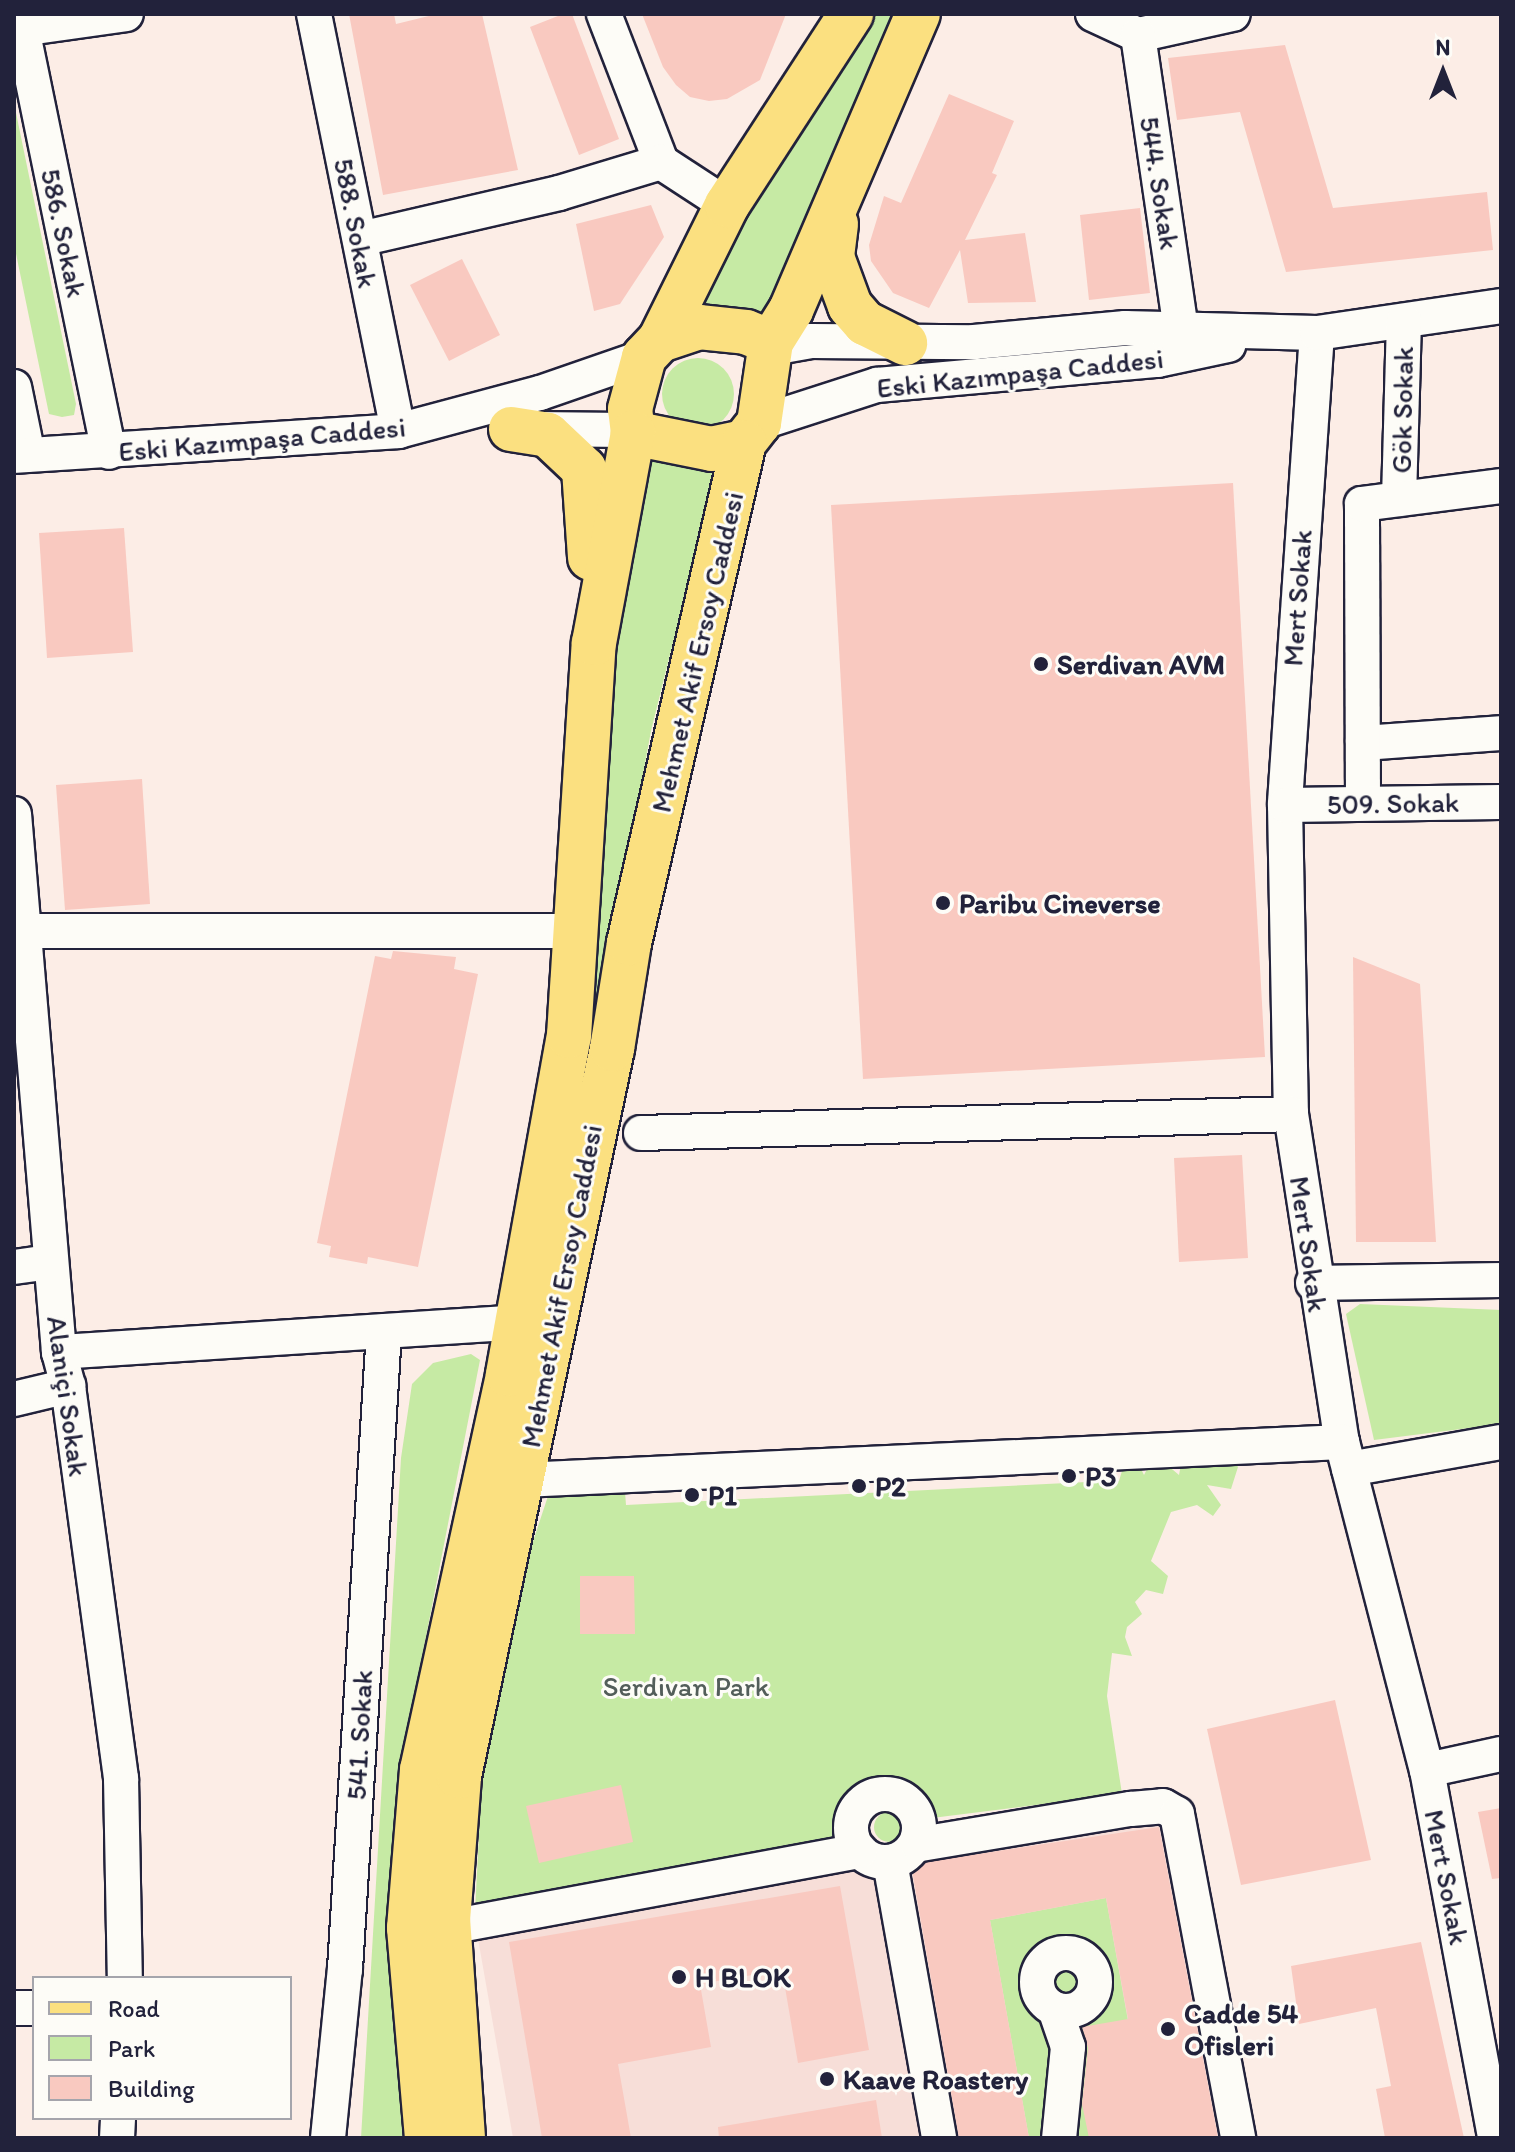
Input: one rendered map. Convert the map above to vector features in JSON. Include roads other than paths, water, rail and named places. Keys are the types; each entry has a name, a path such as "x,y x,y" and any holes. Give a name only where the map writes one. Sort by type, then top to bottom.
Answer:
{"main road":[{"path":"851,14 727,205 633,389 631,431 687,448 751,432 772,345 791,310 918,14"},
{"path":"838,201 832,257 838,284 865,323 905,343"},
{"path":"659,335 699,327 746,332 772,345"},
{"path":"511,429 548,435 568,448 584,469 594,643"},
{"name":"Mehmet Akif Ersoy Caddesi","path":"427,2138 409,1928 422,1770 517,1322 569,1036 594,643 631,431"},
{"name":"Mehmet Akif Ersoy Caddesi","path":"463,2138 449,1927 459,1776 522,1480 629,943 751,432"}],"street":[{"path":"18,24 126,14"},
{"name":"588. Sokak","path":"314,14 398,431"},
{"path":"604,14 661,162 727,205"},
{"path":"1093,14 1138,35 1233,14"},
{"name":"586. Sokak","path":"18,24 109,452"},
{"name":"544. Sokak","path":"1138,35 1181,330"},
{"path":"360,239 559,193 661,162"},
{"name":"Eski Kazımpaşa Caddesi","path":"772,345 811,341 905,343 1125,328 1317,333 1501,306"},
{"name":"Gök Sokak","path":"1399,499 1404,321"},
{"name":"Mert Sokak","path":"1317,333 1285,805 1291,1114 1313,1283 1346,1455 1427,1770 1493,2081 1495,2138"},
{"name":"Eski Kazımpaşa Caddesi","path":"751,432 877,385 1158,360 1283,334"},
{"name":"Eski Kazımpaşa Caddesi","path":"21,456 398,431 540,393 659,335"},
{"path":"14,387 21,456"},
{"path":"398,431 631,431"},
{"path":"1363,803 1362,504 1501,486"},
{"path":"1363,743 1501,733"},
{"name":"509. Sokak","path":"1285,805 1501,802"},
{"name":"Alaniçi Sokak","path":"14,814 24,931 28,1146 51,1262 59,1352 68,1386 121,1778 125,1976"},
{"path":"24,931 576,931"},
{"path":"641,1133 1291,1114"},
{"path":"14,1267 51,1262"},
{"path":"1313,1283 1501,1280"},
{"path":"59,1352 517,1322"},
{"name":"541. Sokak","path":"328,2138 345,1969 384,1331"},
{"path":"14,1399 68,1386"},
{"path":"522,1480 658,1473 1346,1455 1501,1442"},
{"path":"1427,1770 1501,1754"},
{"path":"449,1927 1163,1806 1177,1814 1238,2138"},
{"path":"888,1853 939,2138"},
{"path":"1055,2009 1068,2047 1059,2138"},
{"path":"1062,2097 1080,2138"}],"place":[{"name":"Serdivan AVM","path":"1041,664"},
{"name":"Paribu Cineverse","path":"943,903"},
{"name":"P3","path":"1069,1476"},
{"name":"P2","path":"859,1486"},
{"name":"P1","path":"692,1495"},
{"name":"H BLOK","path":"679,1977"},
{"name":"Cadde 54 Ofisleri","path":"1168,2029"},
{"name":"Kaave Roastery","path":"827,2079"}],"park label":[{"name":"Serdivan Park","path":"686,1686"}]}
